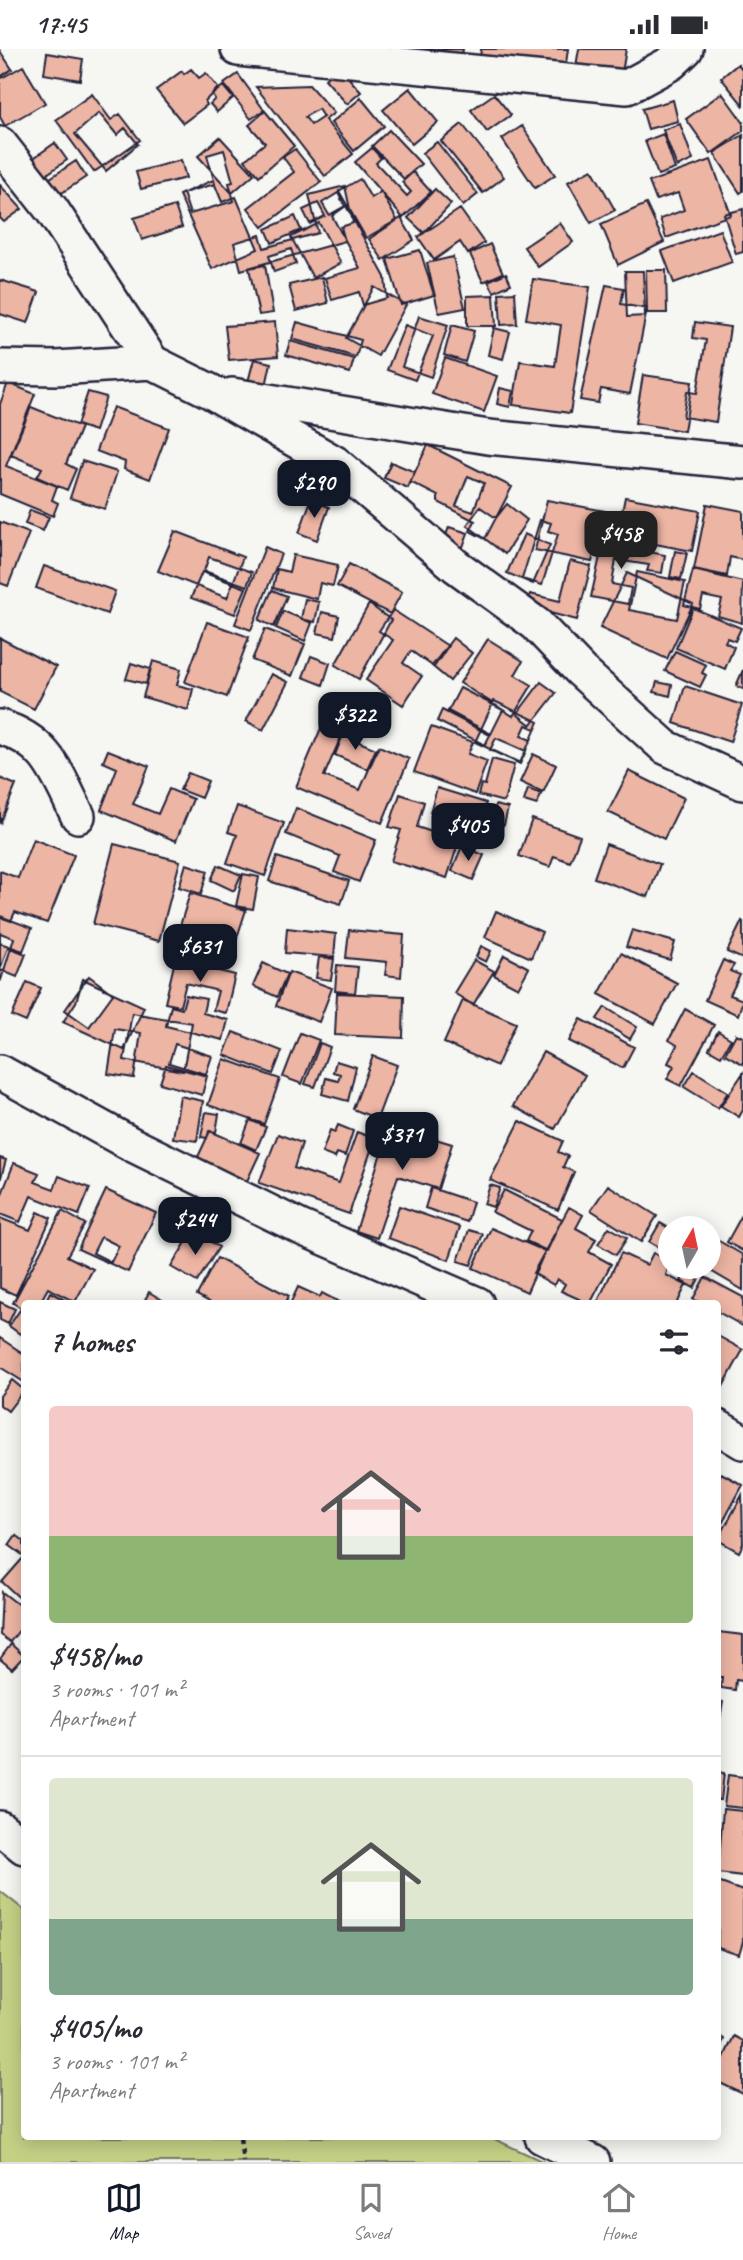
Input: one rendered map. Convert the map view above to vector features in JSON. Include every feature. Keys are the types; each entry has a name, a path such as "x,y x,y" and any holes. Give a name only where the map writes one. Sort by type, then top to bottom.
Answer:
{"street":[{"path":"238,49 627,87 671,63 686,49"},
{"path":"0,143 52,210 152,362 210,391 335,463 456,566 536,624 581,671 665,747 743,783"},
{"path":"0,367 56,368 152,362"},
{"path":"210,391 488,437 743,462"},
{"path":"0,727 23,734 41,749 78,816"},
{"path":"0,1072 131,1145 302,1229 468,1300"},
{"path":"721,1429 743,1442"},
{"path":"0,1828 21,1845"},
{"path":"548,2140 593,2162"}],"path":[{"path":"240,2140 243,2162"}],"green space":[{"path":"0,1891 21,1908 21,2140 496,2140 544,2162 0,2162"}],"building":[{"path":"399,49 463,49 460,64"},
{"path":"481,49 568,49 564,78 479,67"},
{"path":"579,49 626,49 622,73 576,66"},
{"path":"0,51 12,69 0,77"},
{"path":"47,53 83,59 80,80 44,74"},
{"path":"738,64 743,70 743,105 721,78"},
{"path":"23,66 45,103 5,126 0,117 0,79"},
{"path":"339,67 361,92 347,104 325,79"},
{"path":"191,69 199,78 206,73 218,88 205,101 207,105 183,123 156,90 182,71 184,74"},
{"path":"238,74 264,110 251,119 224,84"},
{"path":"309,85 334,113 325,120 353,154 325,176 256,87","holes":["318,109 323,117 311,125 305,117"]},
{"path":"223,86 233,98 217,112 210,104 215,99 212,95"},
{"path":"410,88 438,122 412,144 383,110"},
{"path":"722,93 743,122 743,131 711,154 686,119"},
{"path":"92,94 111,120 120,114 140,140 94,172 56,120"},
{"path":"494,94 511,115 487,132 471,110"},
{"path":"361,98 384,126 354,151 331,123"},
{"path":"673,100 678,121 648,129 642,109"},
{"path":"265,111 294,146 259,176 245,160 265,143 249,125"},
{"path":"99,113 117,135 125,128 138,144 106,171 75,134"},
{"path":"462,124 504,177 483,193 441,141"},
{"path":"680,124 693,160 677,167 663,130"},
{"path":"522,126 555,175 535,188 502,139"},
{"path":"389,130 421,164 404,179 372,146"},
{"path":"663,134 675,169 658,175 645,141"},
{"path":"743,135 743,191 740,193 714,153"},
{"path":"220,137 254,174 232,193 198,156"},
{"path":"437,142 478,194 463,206 422,153"},
{"path":"55,143 67,160 37,181 25,164"},
{"path":"372,148 381,158 376,163 407,196 411,192 402,182 413,172 431,192 403,218 355,162"},
{"path":"295,149 321,182 263,227 248,208 294,172 283,157"},
{"path":"224,150 233,182 229,183 234,201 190,214 183,193 215,184 207,155"},
{"path":"181,160 186,178 141,189 136,172"},
{"path":"711,160 731,215 666,238 660,219 684,210 678,193 656,200 649,182"},
{"path":"76,161 86,177 51,200 41,184"},
{"path":"592,169 615,210 591,223 568,182"},
{"path":"360,179 371,198 381,192 397,220 366,238 339,191"},
{"path":"213,180 222,202 236,197 258,249 212,269 179,195"},
{"path":"0,185 22,209 4,222 0,218"},
{"path":"345,186 353,223 341,227 345,241 241,270 234,243 260,235 264,248 318,233 309,195"},
{"path":"435,189 451,204 424,233 408,218"},
{"path":"338,193 345,206 329,215 322,203"},
{"path":"318,203 325,216 310,224 303,210"},
{"path":"646,204 664,242 618,265 601,224"},
{"path":"175,206 182,227 142,240 134,218"},
{"path":"346,206 385,277 387,298 363,305 359,292 332,300 325,278 360,268 332,216"},
{"path":"460,209 484,243 468,254 460,242 434,260 418,237"},
{"path":"743,209 743,252 736,254 724,214"},
{"path":"295,216 301,230 272,243 266,229"},
{"path":"401,218 414,240 383,260 369,239"},
{"path":"319,223 341,263 313,278 291,237"},
{"path":"560,223 573,242 538,267 524,247"},
{"path":"720,230 732,262 674,283 662,251"},
{"path":"490,244 503,273 483,282 470,254"},
{"path":"291,249 296,264 274,272 269,256"},
{"path":"420,250 434,295 401,305 387,259"},
{"path":"453,257 465,308 439,313 427,263"},
{"path":"265,265 273,313 259,315 249,268"},
{"path":"646,270 666,270 667,313 647,313"},
{"path":"625,271 643,271 645,316 627,317"},
{"path":"506,273 511,284 494,292 488,281"},
{"path":"322,277 328,303 296,311 289,285"},
{"path":"533,279 590,287 570,413 513,405 520,361 555,366 561,325 526,319"},
{"path":"0,280 39,292 28,323 0,314"},
{"path":"606,285 624,288 621,304 647,309 630,394 601,389 598,403 580,400"},
{"path":"374,287 406,305 378,356 346,338"},
{"path":"515,292 517,324 501,325 499,293"},
{"path":"494,295 496,326 467,326 467,296"},
{"path":"419,316 448,325 431,377 402,367"},
{"path":"275,322 278,356 229,360 225,326"},
{"path":"297,322 361,340 356,357 292,339"},
{"path":"695,322 730,327 716,422 683,417 687,392 697,393 706,340 693,338"},
{"path":"405,325 433,336 415,380 387,370"},
{"path":"452,325 474,331 465,362 444,355"},
{"path":"494,328 510,332 503,359 488,355"},
{"path":"290,341 354,359 350,373 286,355"},
{"path":"445,358 497,376 484,412 432,394"},
{"path":"254,359 271,363 266,386 248,382"},
{"path":"643,375 692,382 684,431 635,423"},
{"path":"8,383 35,394 6,466 57,486 52,500 58,503 53,516 0,494 0,404"},
{"path":"500,388 513,391 510,407 497,404"},
{"path":"88,392 106,397 95,431 77,425"},
{"path":"31,407 81,427 66,464 76,469 67,490 37,477 42,468 11,455"},
{"path":"113,407 169,428 150,479 124,469 125,462 96,451"},
{"path":"428,445 512,487 485,539 470,531 475,521 438,502 438,496 410,482"},
{"path":"82,461 117,472 105,509 70,498"},
{"path":"391,462 415,472 408,488 384,478"},
{"path":"468,476 484,483 473,512 456,506"},
{"path":"625,497 700,511 692,551 629,539 633,520 621,517"},
{"path":"311,500 329,507 317,540 299,533"},
{"path":"547,500 605,511 592,562 535,550"},
{"path":"507,504 527,520 505,554 467,525 480,507 496,518"},
{"path":"707,504 743,511 743,560 730,557 727,576 694,569"},
{"path":"30,510 49,517 43,531 25,524"},
{"path":"540,520 551,523 548,531 558,534 542,585 522,579"},
{"path":"0,522 29,533 8,586 0,583"},
{"path":"449,527 468,533 463,547 444,541"},
{"path":"175,531 243,557 227,598 158,571"},
{"path":"524,534 550,545 533,584 507,573"},
{"path":"603,543 665,555 662,573 647,571 649,565 616,560 612,584 631,588 628,604 591,597"},
{"path":"265,547 281,554 251,630 235,624"},
{"path":"675,551 687,553 681,579 670,577"},
{"path":"293,555 338,565 333,586 320,583 317,599 273,588 277,569 289,572"},
{"path":"209,557 252,572 247,586 204,571"},
{"path":"570,561 591,566 577,620 527,607 530,594 560,601"},
{"path":"349,564 402,592 390,614 337,586"},
{"path":"44,566 115,591 107,614 36,588"},
{"path":"693,570 743,582 742,623 718,616 722,600 703,596 700,609 684,605"},
{"path":"202,572 246,588 235,614 191,598"},
{"path":"637,572 685,582 677,619 629,610"},
{"path":"627,573 693,604 667,659 600,628"},
{"path":"272,590 287,596 274,627 259,620"},
{"path":"305,599 319,602 315,622 301,619"},
{"path":"369,604 391,620 359,679 335,665"},
{"path":"693,608 741,628 735,641 727,638 725,642 734,647 725,669 676,648"},
{"path":"393,610 448,646 434,667 411,651 403,663 422,676 403,705 366,680 393,640 379,631"},
{"path":"283,611 312,623 305,641 276,628"},
{"path":"322,612 339,616 335,637 317,633"},
{"path":"207,622 249,637 227,697 185,682"},
{"path":"265,629 305,644 292,676 252,660"},
{"path":"0,638 56,667 34,709 0,692"},
{"path":"453,638 472,653 450,681 432,666"},
{"path":"488,639 523,661 515,675 532,685 513,716 460,683"},
{"path":"675,651 706,665 702,673 706,675 700,687 665,671"},
{"path":"311,656 330,663 323,685 303,677"},
{"path":"153,661 181,669 177,685 193,689 188,710 143,697"},
{"path":"131,663 150,669 146,684 126,679"},
{"path":"743,670 743,689 736,686"},
{"path":"271,674 288,682 263,730 246,721"},
{"path":"541,682 556,693 531,725 517,714"},
{"path":"657,682 672,685 670,696 654,692"},
{"path":"685,686 742,705 730,742 674,723"},
{"path":"460,688 503,710 491,734 448,711"},
{"path":"494,701 539,722 520,763 475,742"},
{"path":"442,710 490,735 485,745 437,721"},
{"path":"526,725 535,729 531,740 521,736"},
{"path":"431,727 473,742 468,754 487,761 475,794 414,772"},
{"path":"321,728 341,737 324,776 360,790 379,746 409,759 382,823 296,787"},
{"path":"343,735 376,749 367,769 335,755"},
{"path":"496,738 526,751 520,764 490,750"},
{"path":"108,750 149,766 133,804 158,814 169,789 193,799 176,841 101,810 117,768 103,762"},
{"path":"533,754 556,765 543,793 520,782"},
{"path":"492,759 514,765 504,802 478,795 481,784 485,785"},
{"path":"629,771 684,798 664,839 608,812"},
{"path":"188,773 208,781 201,798 180,790"},
{"path":"0,778 16,785 0,824"},
{"path":"437,788 486,803 476,837 460,832 463,821 430,812"},
{"path":"528,789 541,794 537,805 524,801"},
{"path":"400,794 424,802 417,827 459,841 447,878 391,861 401,830 389,827"},
{"path":"495,805 508,808 504,825 491,823"},
{"path":"237,806 284,823 265,876 227,863 237,835 228,832"},
{"path":"296,808 376,840 359,882 334,872 340,856 286,834"},
{"path":"532,819 580,836 570,862 554,856 550,867 519,856"},
{"path":"33,839 74,855 47,923 15,912 11,921 0,917 0,871 18,878"},
{"path":"114,844 180,861 159,941 93,924"},
{"path":"606,844 660,864 648,897 594,878"},
{"path":"462,846 484,855 473,880 452,871"},
{"path":"277,857 349,881 341,904 269,881"},
{"path":"186,864 208,871 201,894 179,887"},
{"path":"218,865 241,875 234,891 211,880"},
{"path":"243,874 259,877 253,909 236,906"},
{"path":"190,893 246,910 231,956 176,939"},
{"path":"496,911 542,932 531,958 485,937"},
{"path":"0,916 32,928 23,951 0,943"},
{"path":"743,922 743,959 727,952"},
{"path":"287,928 336,934 334,957 285,953"},
{"path":"349,930 404,935 401,977 385,975 387,962 346,958"},
{"path":"632,930 675,942 670,960 626,947"},
{"path":"0,933 14,938 1,980 0,979"},
{"path":"481,946 491,951 486,962 476,957"},
{"path":"8,947 26,954 17,977 0,970"},
{"path":"621,953 677,983 655,1024 599,994"},
{"path":"504,955 529,968 518,988 494,975"},
{"path":"319,957 334,959 331,980 316,978"},
{"path":"175,960 235,975 226,1013 213,1010 218,991 186,983 180,1006 165,1003"},
{"path":"474,960 494,971 473,1005 454,993"},
{"path":"723,960 734,965 730,971 740,975 730,995 743,1000 738,1015 705,1000"},
{"path":"263,963 287,974 277,997 253,986"},
{"path":"337,965 358,967 355,993 335,991"},
{"path":"289,972 332,988 319,1022 276,1006"},
{"path":"89,976 113,994 89,1027 65,1010"},
{"path":"83,979 144,1007 124,1050 63,1022 76,1002"},
{"path":"27,982 41,988 26,1022 12,1016"},
{"path":"337,993 404,996 403,1038 335,1035"},
{"path":"186,995 206,999 203,1013 228,1020 223,1040 166,1026 171,1006 182,1009"},
{"path":"463,1000 516,1023 497,1066 444,1043"},
{"path":"605,1007 637,1027 630,1039 597,1019"},
{"path":"685,1009 714,1025 681,1086 667,1079 674,1066 668,1063 677,1045 669,1040"},
{"path":"132,1013 192,1023 183,1071 124,1060"},
{"path":"581,1019 634,1047 623,1068 569,1041"},
{"path":"115,1029 141,1033 134,1078 108,1074"},
{"path":"718,1031 731,1039 721,1056 709,1049"},
{"path":"233,1032 282,1051 273,1074 224,1055"},
{"path":"300,1033 319,1040 302,1084 283,1077"},
{"path":"736,1034 743,1037 743,1064 725,1054"},
{"path":"320,1043 330,1047 315,1087 305,1084"},
{"path":"175,1044 212,1056 206,1074 169,1063"},
{"path":"543,1052 585,1075 555,1129 513,1106"},
{"path":"373,1056 397,1065 377,1119 353,1109"},
{"path":"224,1059 280,1079 264,1124 208,1105"},
{"path":"336,1061 356,1067 348,1101 322,1094 326,1078 338,1081 340,1074 333,1072"},
{"path":"166,1065 207,1076 202,1095 160,1083"},
{"path":"694,1071 728,1092 718,1108 684,1087"},
{"path":"743,1073 743,1110 739,1117 721,1106"},
{"path":"180,1096 203,1101 197,1141 173,1138"},
{"path":"206,1112 219,1114 216,1132 209,1131 207,1138 201,1137"},
{"path":"250,1120 266,1127 256,1150 241,1143"},
{"path":"520,1121 563,1141 558,1152 568,1156 563,1167 574,1172 558,1210 490,1180"},
{"path":"338,1125 353,1131 345,1156 337,1153 335,1158 322,1153 330,1130 335,1132"},
{"path":"390,1125 452,1144 438,1189 398,1176 377,1238 356,1231"},
{"path":"210,1131 260,1153 247,1181 197,1159"},
{"path":"357,1132 375,1139 349,1214 259,1183 278,1134 302,1143 294,1168 339,1183"},
{"path":"0,1158 6,1160 0,1181"},
{"path":"14,1163 39,1173 35,1182 54,1189 59,1176 90,1188 79,1215 31,1196 20,1222 0,1214 0,1199"},
{"path":"490,1185 500,1188 493,1207 484,1204"},
{"path":"608,1185 657,1216 641,1242 591,1210"},
{"path":"431,1188 473,1202 467,1222 425,1208"},
{"path":"106,1190 156,1213 128,1272 78,1249","holes":["101,1237 119,1246 111,1262 93,1253"]},
{"path":"504,1190 562,1219 547,1251 526,1241 531,1231 492,1212"},
{"path":"399,1206 460,1227 449,1260 388,1238"},
{"path":"569,1207 583,1215 576,1228 596,1239 589,1252 611,1264 592,1300 581,1300 561,1291 565,1284 557,1279 554,1285 533,1273"},
{"path":"62,1211 85,1224 67,1256 93,1269 76,1300 48,1288 41,1300 21,1300 21,1308 13,1303"},
{"path":"38,1212 51,1218 16,1295 0,1288 0,1218 30,1230"},
{"path":"743,1213 743,1251 727,1242"},
{"path":"658,1226 658,1247 649,1242"},
{"path":"609,1227 627,1238 616,1255 598,1244"},
{"path":"491,1228 545,1251 527,1292 473,1268"},
{"path":"469,1230 483,1234 471,1265 458,1261"},
{"path":"193,1231 219,1247 197,1282 171,1267"},
{"path":"721,1242 743,1255 743,1290 721,1277"},
{"path":"621,1253 647,1265 653,1253 658,1255 658,1279 674,1279 686,1285 679,1300 598,1300"},
{"path":"217,1258 289,1296 287,1300 206,1300 197,1295"},
{"path":"682,1279 699,1279 694,1288 681,1281"},
{"path":"704,1279 743,1297 743,1326 721,1314 721,1300 695,1300"},
{"path":"298,1287 320,1297 322,1293 335,1300 292,1300"},
{"path":"50,1292 65,1300 46,1300"},
{"path":"149,1292 162,1300 145,1300"},
{"path":"0,1302 15,1309 8,1324 0,1320"},
{"path":"20,1310 20,1334 9,1326"},
{"path":"0,1338 21,1352 21,1380 0,1367"},
{"path":"721,1338 743,1350 721,1390"},
{"path":"12,1380 21,1388 21,1394 8,1411 0,1405 0,1396"},
{"path":"721,1473 743,1485 721,1525"},
{"path":"742,1495 743,1544 739,1552 721,1542 721,1534"},
{"path":"16,1535 21,1539 21,1554 9,1545"},
{"path":"21,1560 21,1599 2,1582"},
{"path":"2,1592 21,1607 21,1628 10,1642 0,1635"},
{"path":"721,1632 743,1635 743,1681 736,1680 735,1690 721,1688"},
{"path":"11,1644 21,1653 21,1659 12,1669 0,1659"},
{"path":"721,1772 724,1773 721,1800"},
{"path":"728,1775 743,1777 743,1808 724,1806"},
{"path":"723,1809 743,1811 743,1876 721,1873"},
{"path":"721,1883 743,1891 743,1942 739,1955 721,1949"},
{"path":"734,2036 743,2041 743,2094 721,2083 721,2064"}]}
